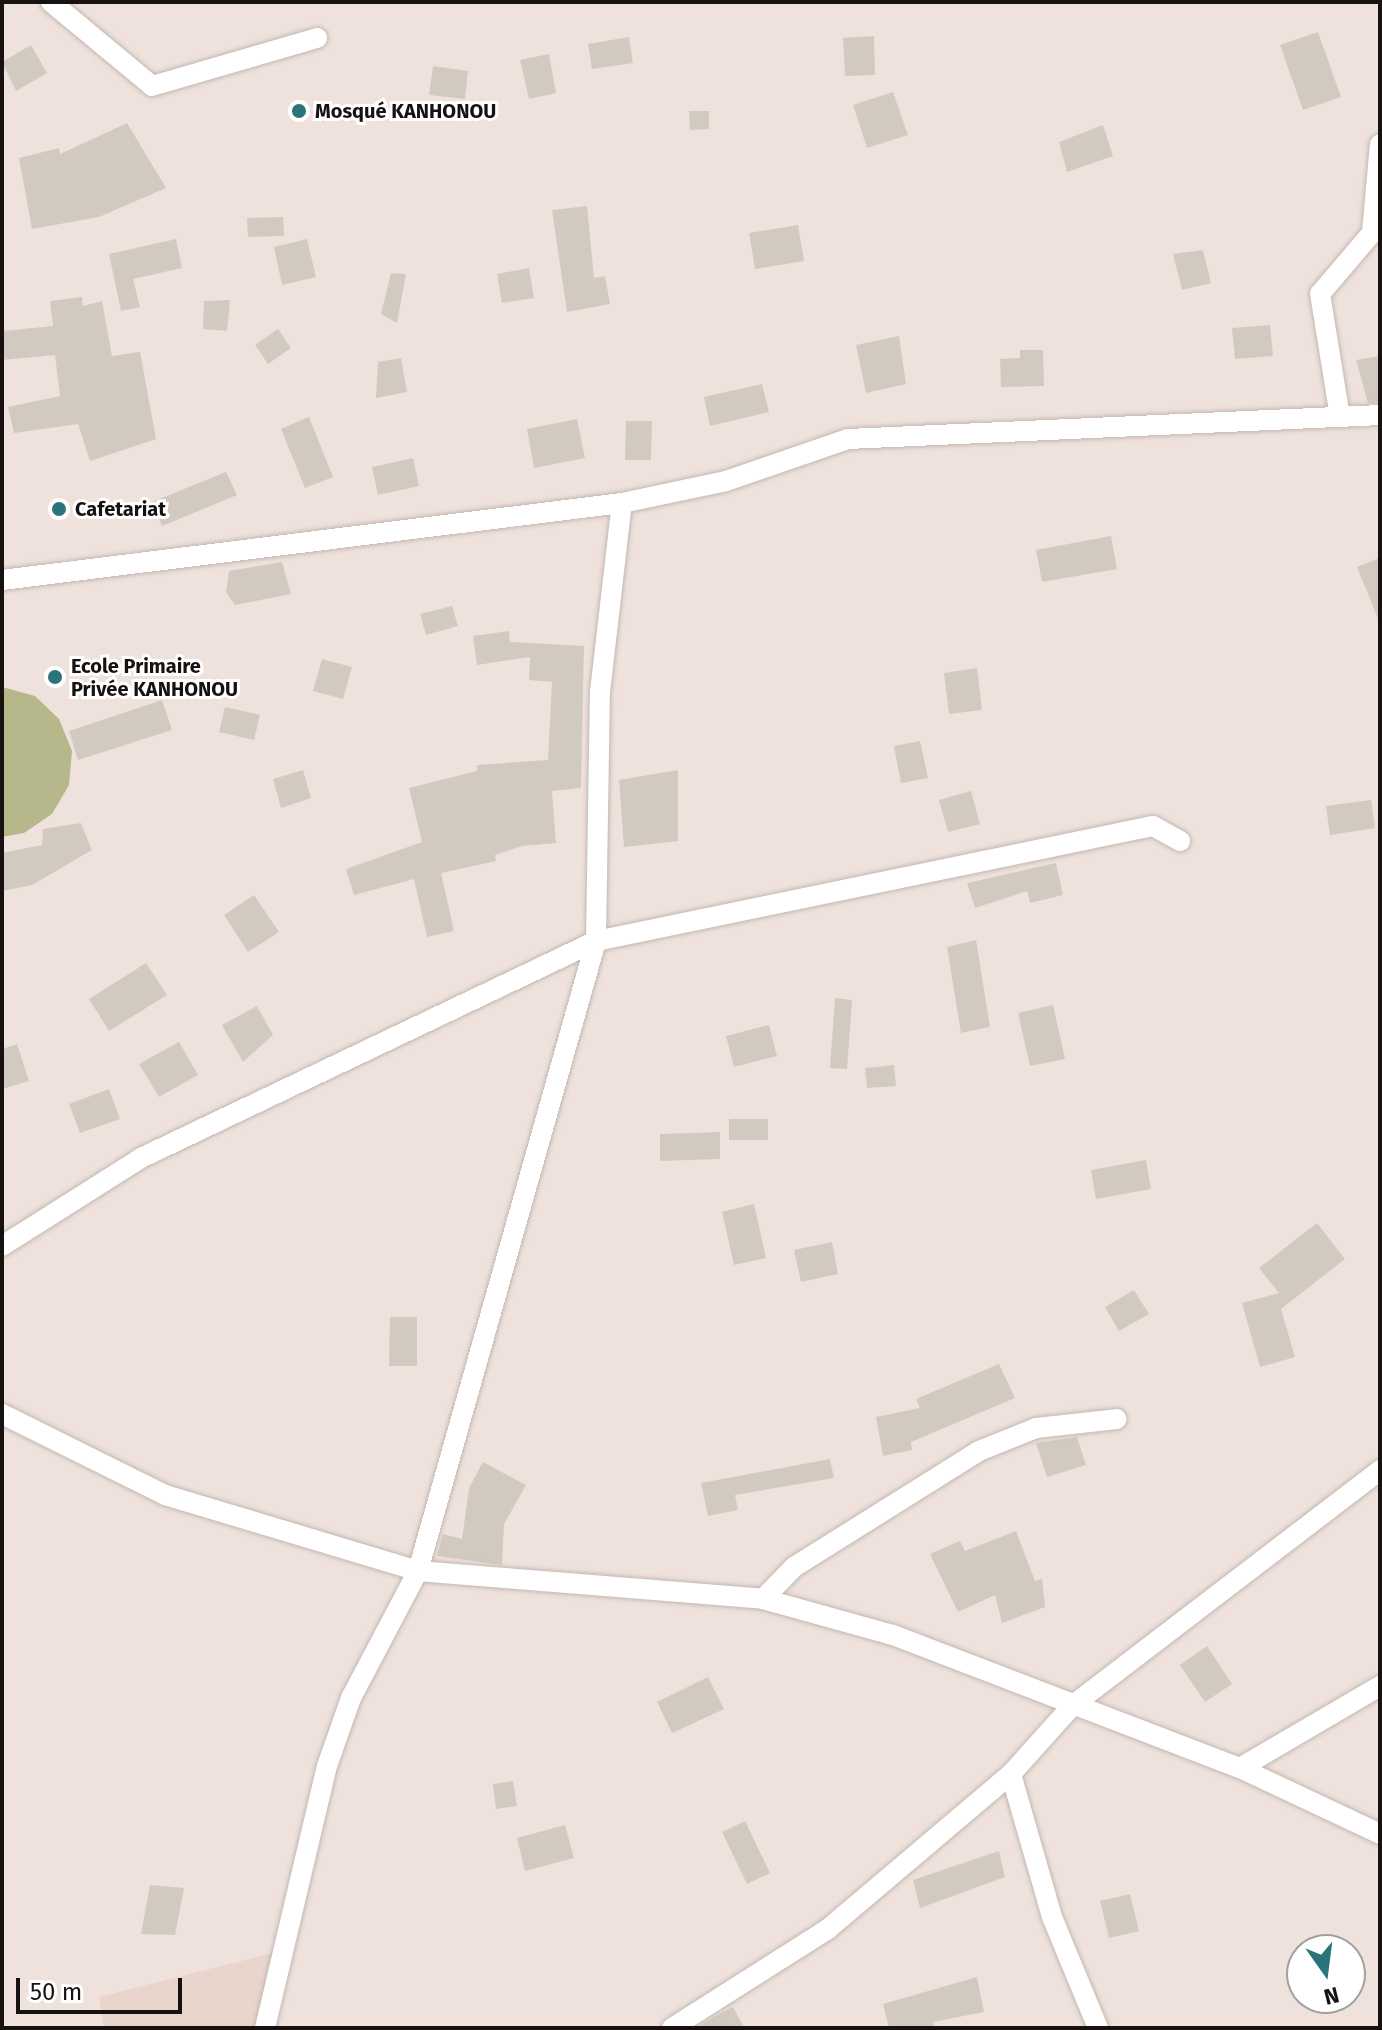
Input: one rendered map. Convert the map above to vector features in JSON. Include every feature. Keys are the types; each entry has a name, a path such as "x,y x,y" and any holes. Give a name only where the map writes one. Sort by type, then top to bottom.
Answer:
{"street":[{"path":"51,2 152,86 317,38"},
{"path":"1340,417 1320,294 1372,233 1380,144"},
{"path":"2,580 622,503 726,481 848,439 1380,415"},
{"path":"265,2028 327,1766 351,1698 418,1571 596,941 600,692 622,503"},
{"path":"2,1246 143,1157 596,941 1153,826 1180,841"},
{"path":"2,1414 165,1495 418,1571 763,1599 959,1657 1073,1705 1240,1768 1380,1834"},
{"path":"763,1599 794,1567 979,1451 1036,1428 1117,1419"},
{"path":"672,2028 828,1929 1011,1774 1073,1705 1380,1470"},
{"path":"1240,1768 1380,1686"},
{"path":"1011,1774 1052,1917 1098,2028"}],"shaded area":[{"path":"281,1951 256,2028 104,2028 99,1997"}],"green space":[{"path":"2,687 35,696 59,719 72,751 69,785 52,814 24,833 2,837"}],"building":[{"path":"1318,32 1341,97 1303,110 1280,45"},
{"path":"874,36 875,75 845,76 843,38"},
{"path":"629,37 633,63 592,69 588,44"},
{"path":"31,45 47,73 16,91 2,62"},
{"path":"549,54 556,93 529,99 520,60"},
{"path":"433,66 468,71 465,99 429,95"},
{"path":"893,92 908,135 867,148 853,105"},
{"path":"689,111 709,111 709,129 690,130"},
{"path":"127,123 166,188 99,217 32,229 19,158 59,148 60,154"},
{"path":"1103,125 1113,156 1067,172 1059,142"},
{"path":"587,206 594,278 605,276 610,304 567,312 552,210"},
{"path":"283,217 284,236 248,237 247,218"},
{"path":"798,225 804,261 755,269 749,233"},
{"path":"176,239 182,268 133,279 140,307 121,311 109,254"},
{"path":"307,239 316,277 282,285 274,247"},
{"path":"1203,250 1211,283 1182,290 1173,254"},
{"path":"529,268 534,298 502,303 497,274"},
{"path":"391,273 406,274 397,323 381,314"},
{"path":"82,297 83,306 102,301 112,356 140,352 156,439 90,461 78,424 14,433 8,407 60,396 55,355 2,360 2,331 53,326 50,301"},
{"path":"230,300 227,331 203,329 204,301"},
{"path":"1270,325 1273,356 1235,359 1232,328"},
{"path":"278,329 291,348 268,364 255,345"},
{"path":"899,336 906,384 866,393 856,345"},
{"path":"1020,350 1043,350 1044,386 1001,387 1000,359 1020,358"},
{"path":"1380,356 1380,402 1368,403 1356,360"},
{"path":"401,358 407,392 376,398 378,362"},
{"path":"762,384 769,412 710,426 704,397"},
{"path":"309,417 333,477 305,488 281,429"},
{"path":"577,419 585,458 534,468 527,429"},
{"path":"626,421 652,421 651,460 625,460"},
{"path":"413,458 419,486 378,495 372,467"},
{"path":"226,472 237,495 162,526 152,502"},
{"path":"1111,536 1117,569 1042,582 1036,550"},
{"path":"1380,558 1380,621 1379,621 1357,567"},
{"path":"282,562 291,594 235,605 226,592 229,571"},
{"path":"452,606 458,626 426,635 420,614"},
{"path":"509,631 510,642 584,646 581,788 552,791 556,843 522,846 495,855 496,861 441,873 454,931 427,937 414,879 354,895 346,869 422,842 409,788 477,771 477,765 548,760 552,682 529,680 530,657 477,665 473,636"},
{"path":"322,659 352,667 343,699 313,691"},
{"path":"977,668 982,710 949,714 944,673"},
{"path":"162,700 172,730 78,760 69,731"},
{"path":"225,707 260,715 254,740 219,732"},
{"path":"920,741 928,778 901,783 894,746"},
{"path":"303,770 311,798 281,808 273,779"},
{"path":"678,770 678,841 624,847 619,780"},
{"path":"971,791 980,824 948,832 939,800"},
{"path":"1371,800 1375,828 1330,835 1326,806"},
{"path":"81,823 92,850 32,885 2,891 2,853 42,845 43,829"},
{"path":"1056,863 1063,895 1030,903 1027,891 975,908 967,883"},
{"path":"254,895 279,932 248,952 224,915"},
{"path":"976,940 990,1027 961,1033 947,947"},
{"path":"146,963 167,995 109,1031 89,999"},
{"path":"835,998 852,1000 847,1069 830,1068"},
{"path":"1053,1005 1065,1059 1030,1066 1018,1013"},
{"path":"257,1006 273,1035 243,1062 222,1025"},
{"path":"769,1025 777,1056 734,1067 726,1036"},
{"path":"179,1042 198,1075 159,1097 139,1064"},
{"path":"17,1044 29,1081 2,1089 2,1049"},
{"path":"894,1065 896,1086 867,1088 865,1068"},
{"path":"109,1089 120,1119 80,1133 69,1104"},
{"path":"729,1119 768,1119 768,1140 729,1140"},
{"path":"720,1132 720,1159 660,1161 660,1134"},
{"path":"1146,1160 1151,1189 1096,1199 1091,1170"},
{"path":"754,1204 766,1258 734,1265 722,1212"},
{"path":"1317,1223 1345,1259 1281,1309 1295,1357 1260,1367 1242,1303 1279,1293 1259,1268"},
{"path":"832,1242 838,1274 801,1282 794,1250"},
{"path":"1134,1290 1149,1314 1119,1331 1105,1307"},
{"path":"390,1317 417,1317 417,1366 389,1366"},
{"path":"999,1364 1015,1398 911,1442 912,1450 883,1456 876,1417 920,1408 916,1399"},
{"path":"1077,1437 1086,1465 1047,1477 1036,1443"},
{"path":"830,1459 834,1478 735,1495 738,1510 708,1516 701,1483"},
{"path":"483,1462 526,1485 504,1524 502,1565 437,1556 443,1534 462,1539 469,1488"},
{"path":"1016,1531 1035,1581 1042,1579 1045,1607 1002,1623 995,1595 958,1612 930,1554 960,1541 965,1551"},
{"path":"1207,1646 1232,1684 1205,1702 1180,1665"},
{"path":"708,1677 724,1709 672,1733 657,1702"},
{"path":"513,1781 517,1806 496,1809 493,1784"},
{"path":"745,1821 770,1873 747,1884 722,1832"},
{"path":"565,1825 574,1858 525,1871 517,1838"},
{"path":"999,1851 1005,1877 920,1908 913,1880"},
{"path":"150,1885 184,1888 175,1935 141,1934"},
{"path":"1130,1894 1139,1931 1109,1938 1100,1901"},
{"path":"977,1977 984,2012 933,2022 935,2028 889,2028 883,2004"},
{"path":"733,2007 744,2028 696,2028 717,2015"}],"place":[{"name":"Mosqué KANHONOU","path":"299,111"},
{"name":"Cafetariat","path":"59,509"},
{"name":"Ecole Primaire Privée KANHONOU","path":"55,677"}]}
